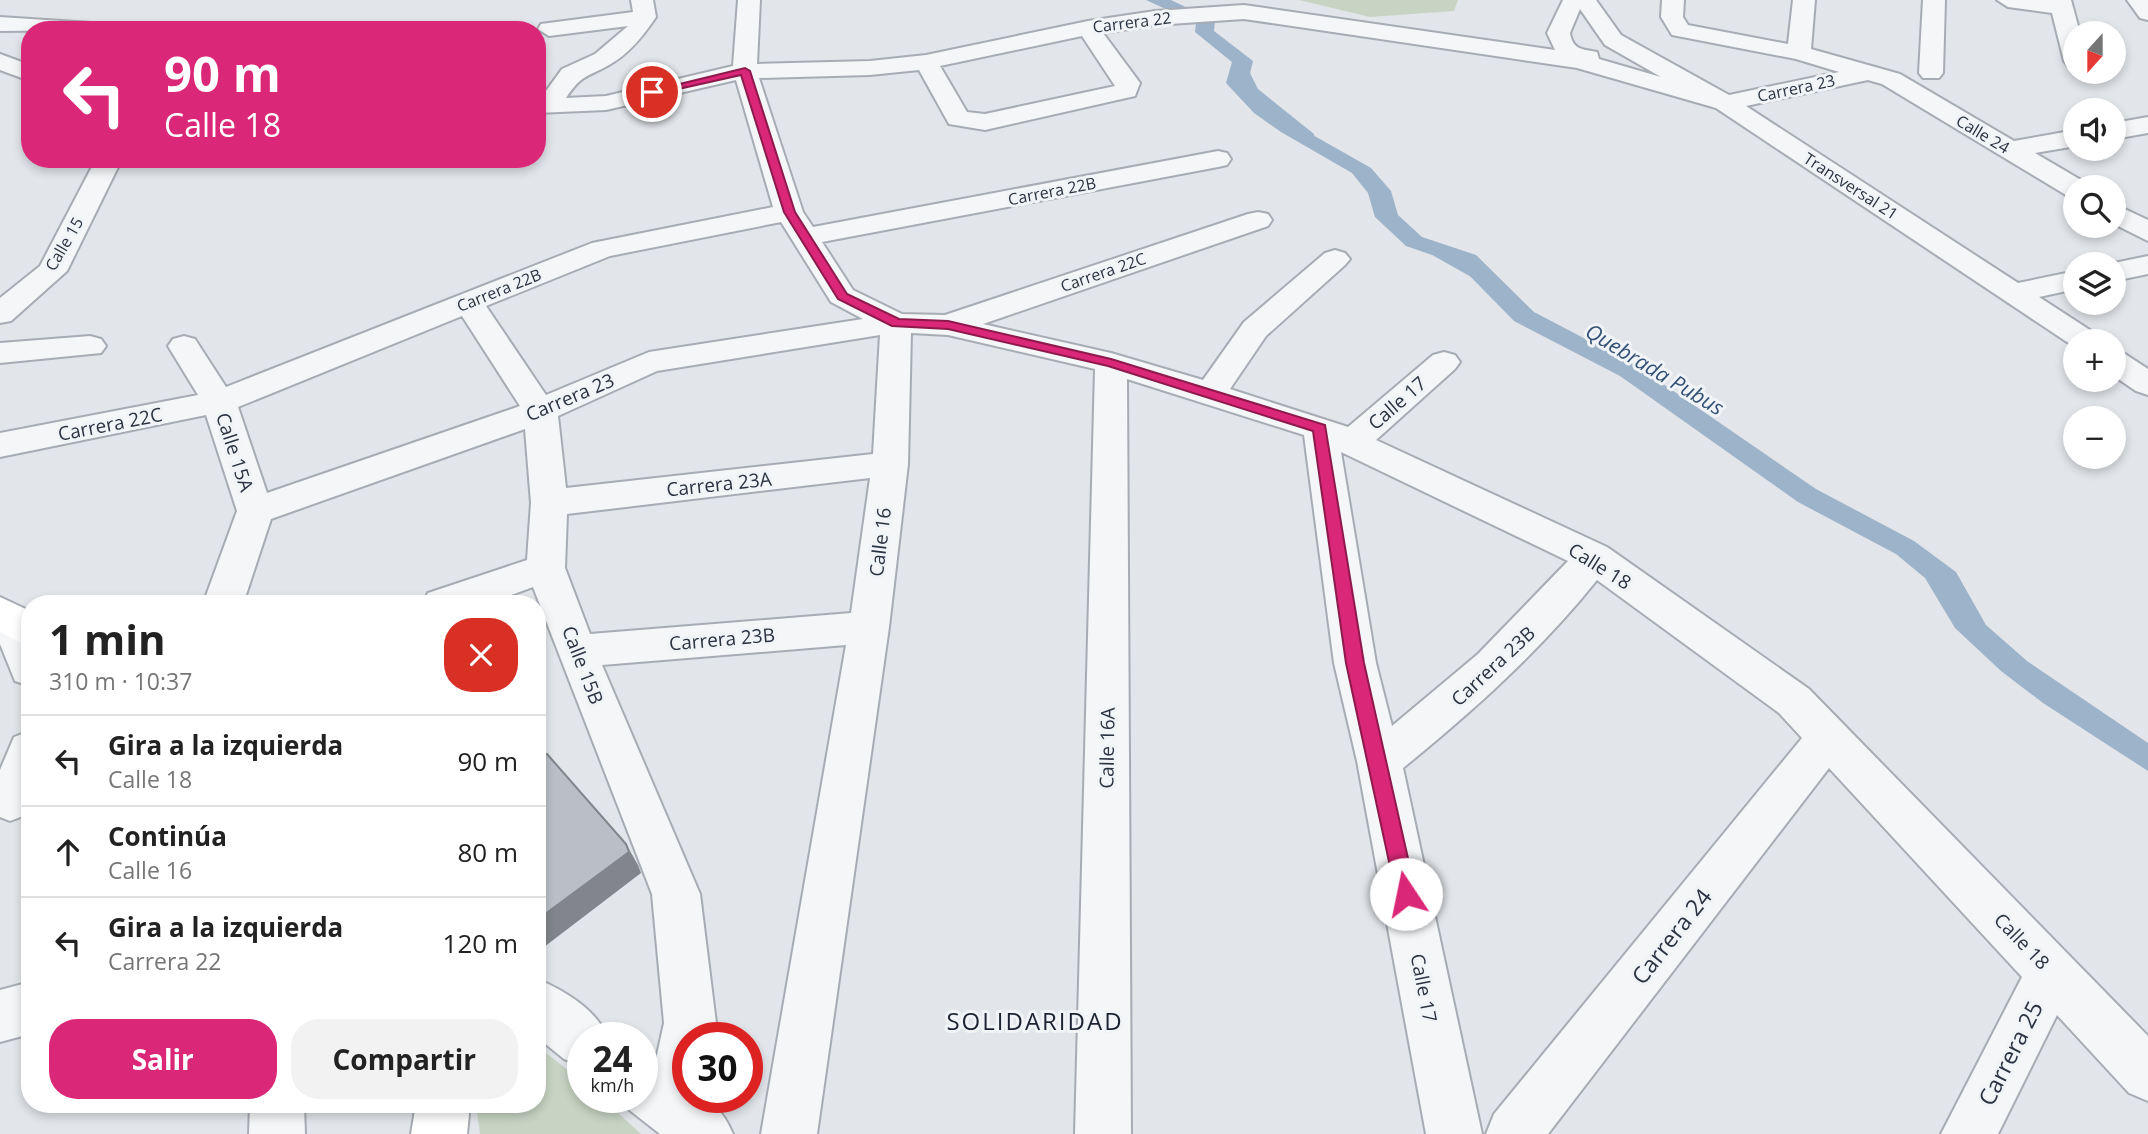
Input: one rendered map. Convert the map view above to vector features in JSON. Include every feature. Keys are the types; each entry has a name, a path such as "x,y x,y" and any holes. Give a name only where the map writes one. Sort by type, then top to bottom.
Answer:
{"street":[{"path":"749,0 745,71 797,225 842,296 896,323"},
{"path":"1574,0 1558,29 1562,48 1580,61 1596,55 1613,40"},
{"name":"Transversal 21","path":"1586,0 1613,40 1725,103 2068,329"},
{"path":"1799,53 1804,0"},
{"path":"1931,73 1934,0"},
{"path":"2008,0 2062,4"},
{"path":"2138,0 2148,13"},
{"name":"Calle 24","path":"1673,8 1680,30 1799,53 1879,76 2063,181"},
{"path":"546,102 570,74 603,59 634,33 643,9 549,19 570,74"},
{"name":"Carrera 22","path":"546,106 606,103 745,71 870,68 926,62 1088,28 1155,18 1244,12 1501,47 1580,61 1725,103"},
{"path":"0,24 21,25"},
{"path":"926,62 958,119 970,122 1010,117 1126,91 1128,83 1088,28"},
{"path":"1501,47 1558,29"},
{"path":"0,61 21,70"},
{"name":"Carrera 23","path":"1725,103 1879,76"},
{"path":"2126,129 2148,125"},
{"path":"2010,150 2063,140"},
{"name":"Carrera 22B","path":"219,402 602,249 797,225 1217,159"},
{"name":"Calle 15","path":"0,314 52,271 104,168"},
{"path":"2126,219 2148,232"},
{"name":"Carrera 22C","path":"948,325 1258,220"},
{"path":"1210,394 1255,329 1335,259"},
{"path":"2126,270 2148,265"},
{"path":"2015,293 2063,283"},
{"name":"Calle 15B","path":"468,302 540,411 549,503 547,568 576,651 676,894 690,1022"},
{"name":"Carrera 23","path":"255,511 540,411 649,362 896,323"},
{"name":"Calle 18","path":"896,323 948,325 1111,363 1210,394 1335,436 1593,557 1794,701 2148,1074"},
{"name":"Calle 16","path":"789,1134 869,626 890,464 896,323"},
{"path":"0,353 90,346"},
{"name":"Calle 15A","path":"184,346 219,402 255,511 226,595"},
{"name":"Calle 17","path":"1444,362 1335,436 1355,663 1379,761 1454,1134"},
{"name":"Calle 16A","path":"1103,1134 1111,363"},
{"path":"2126,369 2148,384"},
{"name":"Carrera 22C","path":"0,445 219,402"},
{"name":"Carrera 23A","path":"549,503 890,464"},
{"name":"Carrera 23B","path":"1379,761 1452,705 1512,649 1551,611 1593,557"},
{"path":"468,595 547,568"},
{"path":"14,621 21,642"},
{"name":"Carrera 23B","path":"576,651 869,626"},
{"name":"Carrera 24","path":"1514,1134 1828,737"},
{"path":"13,800 21,776"},
{"name":"Carrera 25","path":"1969,1134 2052,972"},
{"path":"0,1016 21,1010"},
{"path":"546,1011 567,1027"},
{"path":"277,1113 277,1134"},
{"path":"439,1134 442,1113"}],"green space":[{"path":"1299,0 1458,0 1454,11 1370,17"},
{"path":"546,1053 567,1069 567,1113 618,1113 641,1134 480,1134 477,1113 546,1113"}],"water":[{"path":"1146,0 1171,0 1215,21 1214,31 1253,61 1248,82 1272,108 1297,126 1371,168 1391,191 1398,215 1422,237 1476,255 1534,312 1637,366 1816,489 1914,541 1956,572 1986,625 2027,661 2148,743 2148,771 2043,703 2001,671 1955,628 1925,578 1896,554 1798,502 1620,376 1514,321 1458,264 1406,246 1375,217 1368,193 1352,173 1281,132 1254,113 1226,83 1232,62 1195,32 1196,23"}],"building":[{"path":"546,755 626,844 629,852 546,913"}],"waterway":[{"name":"Quebrada Pubus","path":"1242,65 1255,90 1311,136"},
{"name":"Quebrada Pubus","path":"1437,254 1476,276"}],"district":[{"name":"SOLIDARIDAD","path":"1035,1020"}],"route":[{"path":"652,92 745,71 789,212 842,296 896,323 948,325 1111,363 1320,428 1355,663 1379,761 1406,894"}]}
